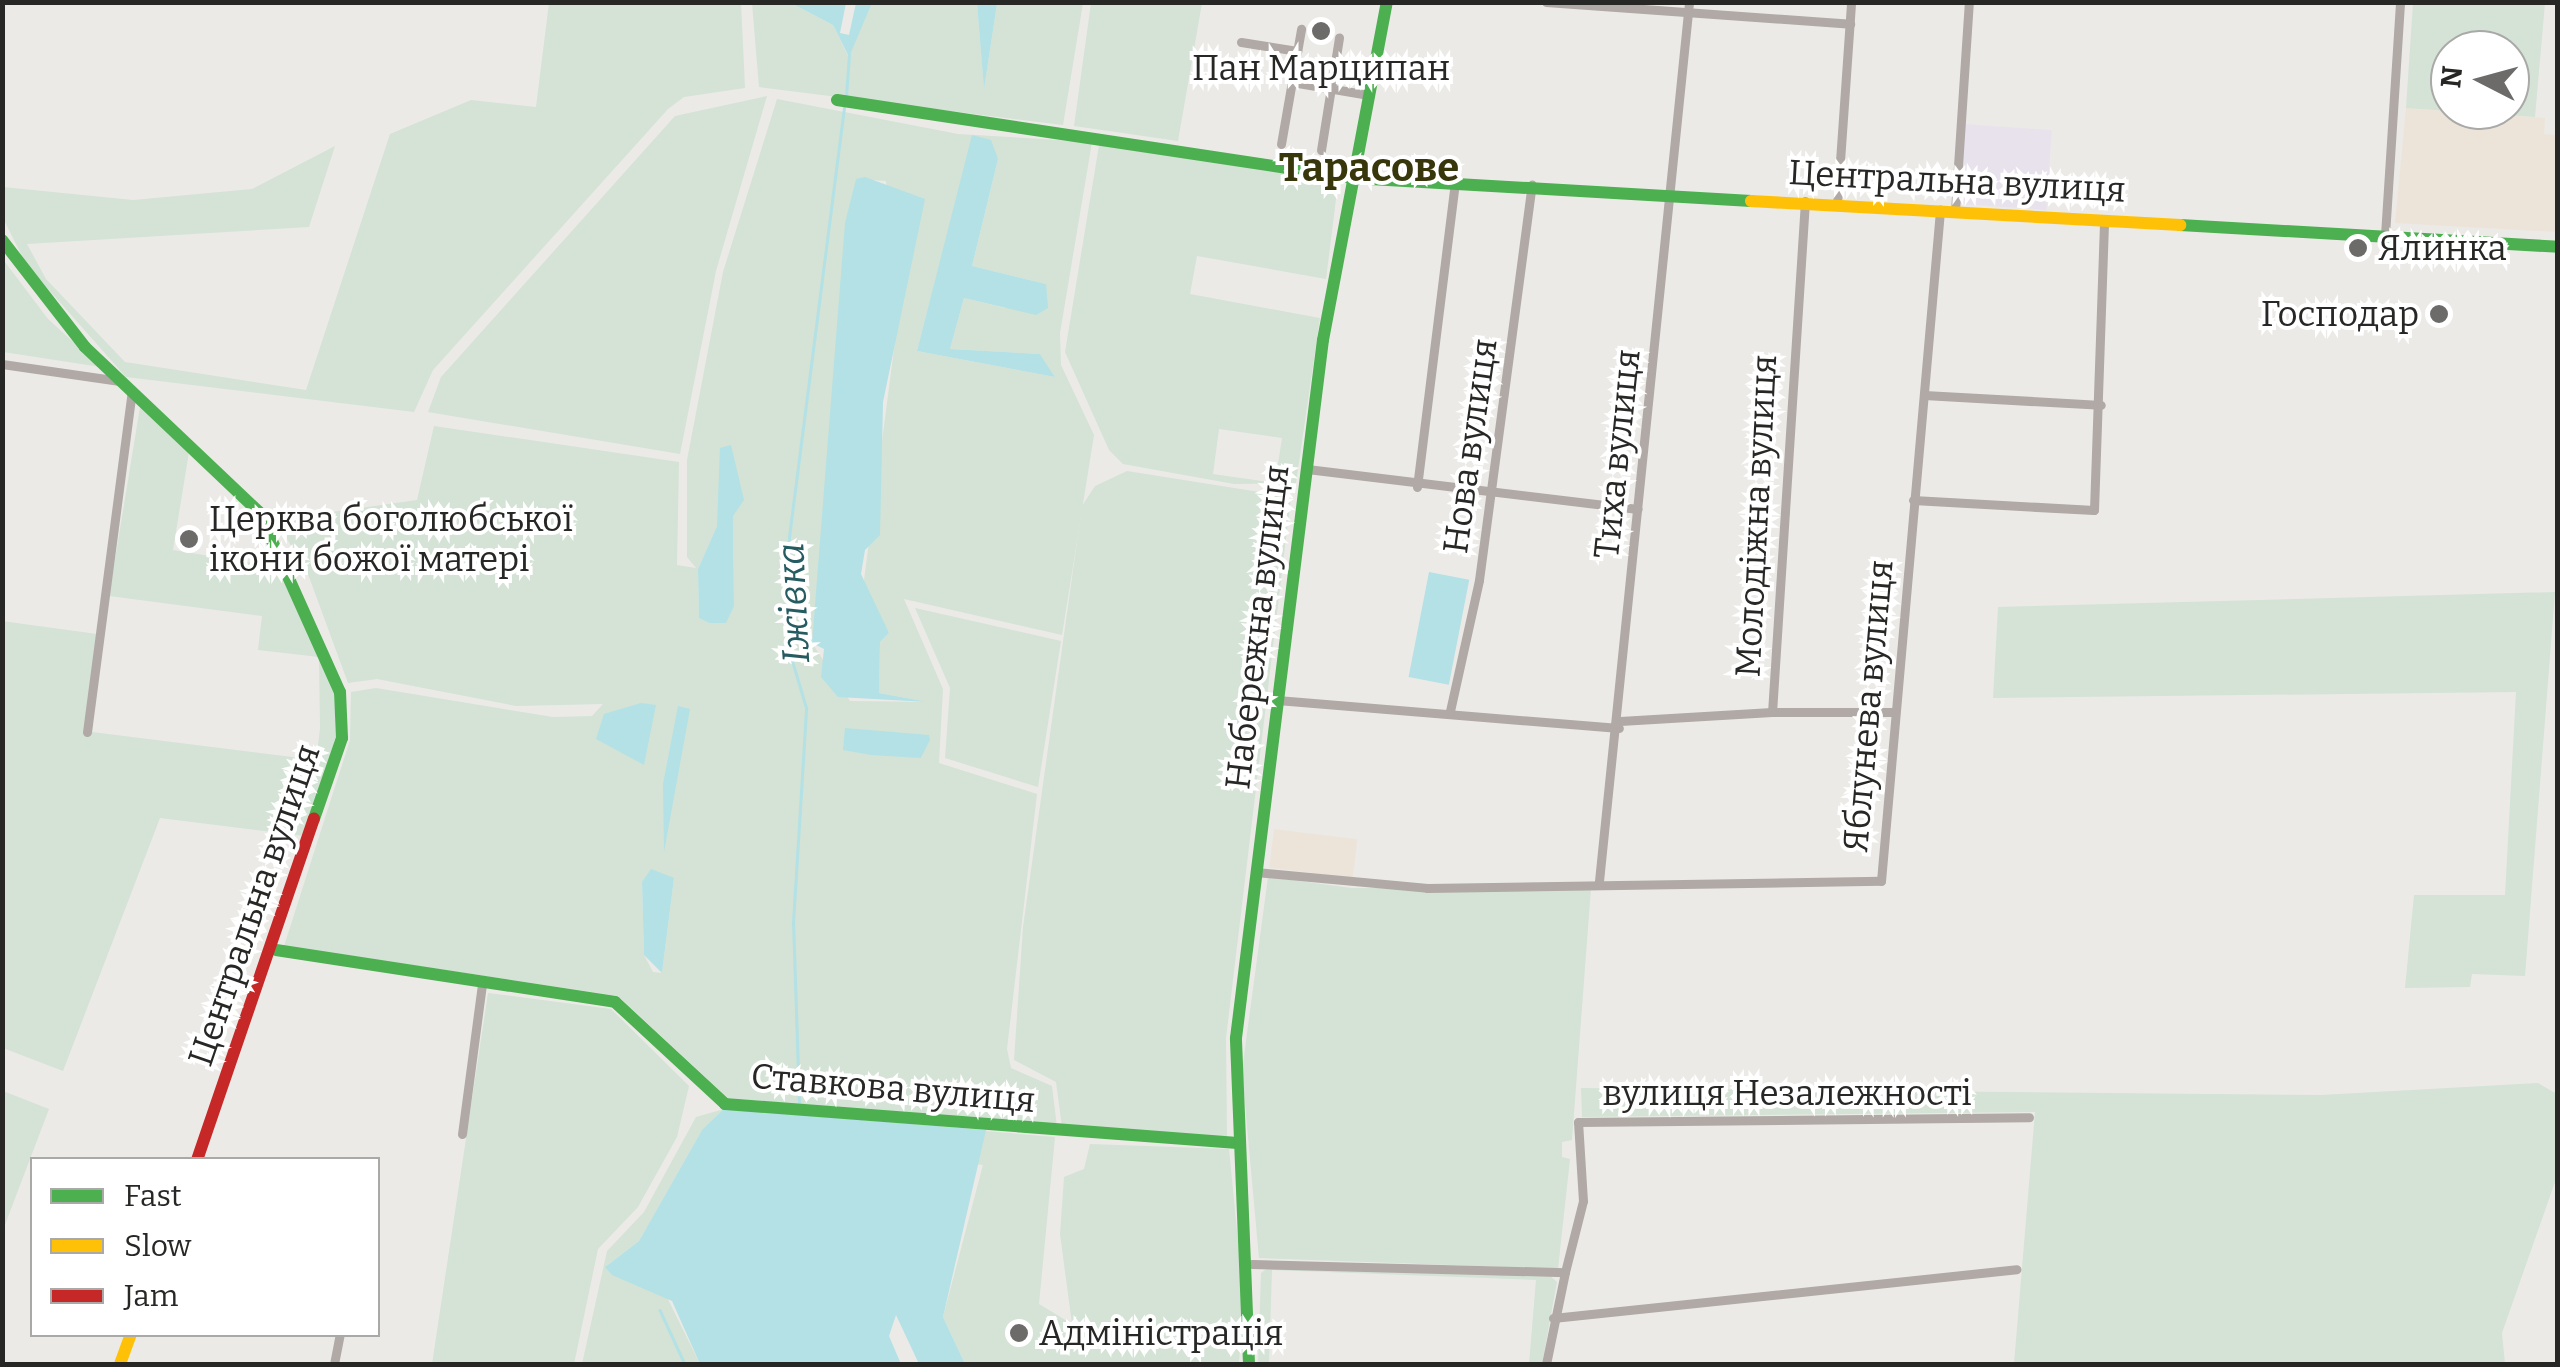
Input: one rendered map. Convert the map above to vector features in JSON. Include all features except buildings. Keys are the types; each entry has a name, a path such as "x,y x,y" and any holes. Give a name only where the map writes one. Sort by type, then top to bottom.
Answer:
{"street":[{"name":"Набережна вулиця","path":"1250,1364 1252,1264 1238,1143 1236,1038 1308,469 1353,178 1387,2"},
{"path":"1546,2 1850,24"},
{"name":"Тиха вулиця","path":"1599,881 1674,194 1689,2"},
{"path":"1837,204 1851,2"},
{"path":"1955,211 1969,2"},
{"path":"2385,235 2400,2"},
{"path":"1282,144 1301,30"},
{"path":"1321,150 1339,37"},
{"path":"1241,42 1297,52"},
{"path":"1292,82 1369,94"},
{"name":"Центральна вулиця","path":"838,100 1069,131 1353,178 1532,185 2558,247"},
{"path":"1416,487 1456,182"},
{"name":"Нова вулиця","path":"1450,711 1492,495 1532,185"},
{"name":"Молодіжна вулиця","path":"1805,201 1772,712 1893,712"},
{"name":"Яблунева вулиця","path":"1256,872 1427,888 1599,881 1881,881 1940,210"},
{"path":"1914,500 2094,510 2101,405 2104,220"},
{"name":"Центральна вулиця","path":"2,240 54,315 259,512 340,692 342,738 282,951 198,1157"},
{"path":"2,364 128,386 87,732"},
{"path":"1924,395 2101,405"},
{"path":"1308,469 1416,487 1638,509"},
{"path":"1277,700 1619,724 1772,712"},
{"name":"Ставкова вулиця","path":"282,951 615,1002 726,1104 1238,1143"},
{"path":"462,1134 482,984"},
{"name":"вулиця Незалежності","path":"1546,1364 1553,1318 1583,1201 1578,1122 2029,1117"},
{"path":"1252,1264 1565,1272"},
{"path":"1553,1318 2016,1269"},
{"path":"120,1364 131,1337"},
{"path":"334,1364 339,1337"}],"shaded area":[{"path":"2406,108 2430,110 2430,130 2530,130 2530,117 2545,118 2544,134 2557,135 2557,232 2395,223"},
{"path":"1964,124 2052,130 2046,210 1958,204"},
{"path":"1274,829 1357,839 1353,878 1269,868"}],"green space":[{"path":"549,3 741,3 745,88 684,97 668,109 433,370 414,412 126,377 26,264 3,218 3,187 133,200 252,189 335,146 309,227 27,244 46,279 125,362 306,390 390,134 471,100 536,107"},
{"path":"752,3 791,3 833,25 848,56 872,3 977,3 984,88 997,4 1083,3 1063,125 759,87"},
{"path":"1091,3 1202,3 1178,141 1074,126"},
{"path":"2413,3 2545,3 2535,117 2530,117 2530,30 2430,30 2430,110 2406,108"},
{"path":"767,96 716,271 680,454 428,412 441,377 675,116"},
{"path":"777,99 958,134 1092,142 1060,333 1061,365 1094,435 1062,635 904,599 943,689 939,763 1037,794 1007,1049 1011,1068 1052,1086 1057,1127 728,1098 618,996 284,946 350,740 351,692 376,688 553,717 592,716 603,704 516,706 377,679 348,683 305,566 274,520 417,500 434,426 679,462 677,565 696,568 687,557 687,460 723,272","holes":["973,135 998,159 972,266 1046,284 1005,308 964,298 950,349 1040,354 1055,377 917,351","856,179 886,181 898,318 863,588 889,633 880,642 879,693 928,702 850,701 812,643","733,516 734,605 709,623 699,618 698,569 717,526","930,739 921,758 842,745","674,878 662,973 653,972 644,955 642,882"]},
{"path":"1100,139 1338,183 1326,279 1197,256 1190,294 1320,318 1296,483 1234,484 1123,464 1109,450 1065,352","holes":["1219,429 1282,438 1275,483 1213,474"]},
{"path":"2,258 48,319 101,367 3,352"},
{"path":"141,401 189,452 173,550 283,568 334,693 336,736 305,836 160,818 63,1071 3,1048 2,621 97,634 84,731 316,760 320,729 319,657 258,650 262,616 109,596"},
{"path":"1127,471 1291,497 1226,1038 1227,1139 1062,1127 1056,1082 1014,1060 1023,927 1082,506 1095,486"},
{"path":"2555,592 2525,976 2472,974 2470,987 2405,988 2414,895 2505,895 2516,692 1993,698 1998,607"},
{"path":"915,608 1061,641 1038,787 945,758 950,688"},
{"path":"1268,877 1352,888 1591,888 1572,1140 1562,1142 1562,1157 1570,1159 1558,1269 1259,1258 1242,1071"},
{"path":"488,993 611,1009 689,1086 677,1137 638,1207 598,1249 574,1364 432,1364"},
{"path":"2538,1083 2557,1094 2556,1179 2502,1333 2505,1364 2014,1364 2035,1112 1582,1117 1581,1088 2321,1095"},
{"path":"3,1091 49,1109 3,1230"},
{"path":"724,1109 1055,1137 1039,1304 1072,1324 1060,1234 1064,1177 1084,1169 1090,1144 1229,1149 1243,1292 1239,1364 965,1364 943,1317 983,1165 702,1130 639,1241 606,1266 655,1273 700,1364 582,1364 607,1251 644,1212 696,1117"},
{"path":"1269,1267 1549,1275 1557,1282 1542,1364 1529,1364 1536,1280 1272,1270 1269,1364 1258,1364 1261,1273"}],"water":[{"path":"791,3 846,3 840,33 849,35 856,3 872,3 849,57 833,25"},
{"path":"977,3 1061,3 997,4 984,89"},
{"path":"972,135 991,140 998,159 972,266 1046,284 1048,308 1036,315 964,298 950,349 1040,354 1055,377 917,351"},
{"path":"865,177 925,199 883,402 880,535 865,550 861,574 889,633 880,642 879,693 928,702 838,697 821,677 824,649 812,643 845,223 856,179"},
{"path":"731,445 744,500 733,516 734,606 726,623 709,623 699,618 698,569 717,526 720,448"},
{"path":"1429,572 1469,580 1449,685 1409,677"},
{"path":"641,703 656,705 644,765 596,739 604,714"},
{"path":"678,706 690,709 664,852 663,784"},
{"path":"845,728 929,735 930,740 921,758 871,755 843,750"},
{"path":"651,869 674,878 662,973 644,955 642,882"},
{"path":"724,1109 986,1130 943,1317 965,1364 919,1364 896,1315 889,1336 901,1364 700,1364 672,1301 612,1275 605,1267 639,1241 702,1130"}],"waterway":[{"name":"Іжівка","path":"846,96 849,55"},
{"name":"Іжівка","path":"799,1102 793,923 806,708 789,651 789,537 844,107"},
{"path":"660,1310 685,1364"}],"traffic: fast":[{"path":"1249,1364 1236,1038 1323,340 1387,2"},
{"path":"837,100 1353,178 1751,201"},
{"path":"2180,225 2558,247"},
{"path":"2,240 85,347 259,512 340,692 342,738 314,819"},
{"path":"276,950 615,1002 725,1104 1238,1143"}],"traffic: slow":[{"path":"1751,201 2180,225"},
{"path":"120,1364 130,1337"}],"traffic: jam":[{"path":"198,1157 314,819"}],"place":[{"name":"Пан Марципан","path":"1321,31"},
{"name":"Ялинка","path":"2358,248"},
{"name":"Господар","path":"2439,314"},
{"name":"Церква боголюбської ікони божої матері","path":"189,539"},
{"name":"Адміністрація","path":"1019,1333"}],"district":[{"name":"Тарасове","path":"1369,168"}]}
